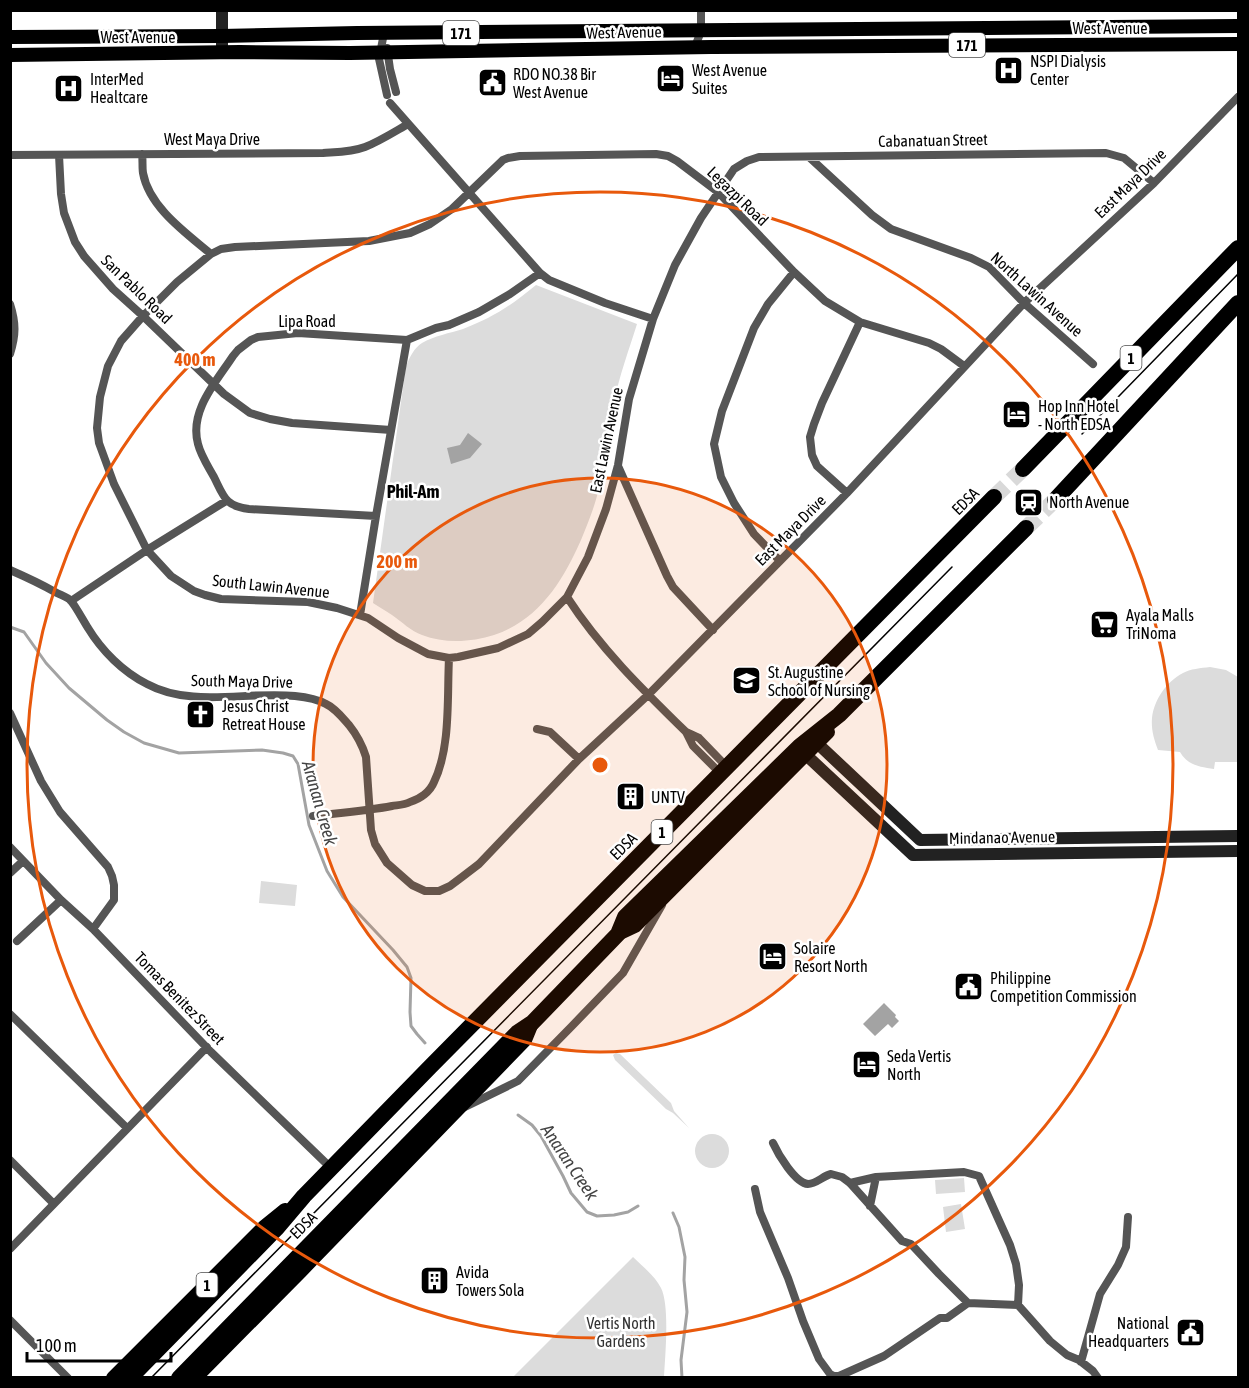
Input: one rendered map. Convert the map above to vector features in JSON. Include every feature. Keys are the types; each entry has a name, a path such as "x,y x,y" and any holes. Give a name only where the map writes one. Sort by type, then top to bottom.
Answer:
{"highway":[{"name":"1","path":"1023,469 1239,248"},
{"path":"1055,500 1239,303"},
{"name":"EDSA","path":"130,1377 276,1229 331,1168 994,497"},
{"name":"EDSA","path":"179,1377 517,1033 532,1023 618,934 625,917 800,746 838,715 1026,528"}],"main road":[{"name":"West Avenue","path":"10,37 1239,26"},
{"path":"513,32 514,50"},
{"name":"West Avenue","path":"10,55 695,47 1239,44"},
{"name":"EDSA","path":"618,934 635,926 830,730 838,715"},
{"name":"EDSA","path":"195,1377 525,1040 532,1023"},
{"name":"EDSA","path":"113,1377 264,1227 304,1196"}],"street":[{"path":"222,10 222,53"},
{"path":"695,47 700,31 701,10"},
{"path":"384,33 381,72 398,111 540,273 549,280 568,288 653,319"},
{"name":"East Maya Drive","path":"370,810 371,830 375,844 393,870 420,890 439,891 456,882 479,864 579,759 648,695 847,494 1024,303 1154,183 1239,96"},
{"name":"West Maya Drive","path":"10,155 341,152 364,147 408,124"},
{"name":"Cabanatuan Street","path":"718,192 734,169 747,161 759,158 1106,153 1124,158 1154,183"},
{"name":"San Pablo Road","path":"59,154 62,205 75,242 84,256 98,274 214,386 250,412 270,419 292,423 391,430"},
{"path":"142,154 143,173 159,207 211,254"},
{"name":"Legazpi Road","path":"470,192 497,165 508,158 656,154 668,156 718,192 794,272 825,301 860,322 929,343 964,366"},
{"name":"North Lawin Avenue","path":"809,157 872,215 891,229 981,262 995,272 1024,303 1093,363"},
{"name":"South Lawin Avenue","path":"470,192 452,209 430,224 392,237 369,241 235,247 221,249 211,254 177,282 121,341 108,366 100,397 97,428 99,443 114,484 147,550 171,576 194,591 206,595 221,599 308,602 337,608 369,618 416,649 449,658 498,648 528,634 567,597"},
{"name":"East Lawin Avenue","path":"567,597 588,557 606,509 618,465 629,399 653,319 675,265 718,192"},
{"path":"780,561 754,534 734,503 721,477 714,444 722,411 754,328 768,304 794,272"},
{"name":"Lipa Road","path":"226,501 202,454 196,430 202,403 238,350 251,340 258,337 298,333 407,340 479,312 540,273"},
{"path":"10,304 15,323 10,354"},
{"path":"847,494 817,466 812,455 810,437 822,403 860,322"},
{"path":"360,615 407,340"},
{"path":"618,465 673,587 713,630"},
{"path":"71,601 226,501 237,507 249,509 376,516"},
{"name":"South Maya Drive","path":"10,570 71,601 104,650 129,673 159,690 201,697 275,695 302,697 325,703 341,716 363,746 370,810"},
{"path":"567,597 588,628 614,658 686,732 699,738 724,771"},
{"path":"313,816 409,803 421,797 434,782 446,743 449,658"},
{"path":"10,713 41,781 60,812 108,867 112,876 114,900 93,929"},
{"path":"537,729 550,732 579,759"},
{"name":"Mindanao Avenue","path":"816,743 920,840 1239,836"},
{"name":"Mindanao Avenue","path":"805,754 913,855 1239,851"},
{"path":"834,781 838,772 845,770"},
{"name":"Tomas Benitez Street","path":"10,847 207,1047 331,1168"},
{"path":"10,873 22,861"},
{"path":"456,1112 518,1080 623,973 671,889"},
{"path":"17,941 60,900"},
{"path":"10,1014 127,1128"},
{"path":"10,1249 207,1047"},
{"path":"773,1143 783,1163 806,1184 831,1174 842,1177 850,1183 902,1241 911,1244 968,1303"},
{"path":"10,1160 53,1203"},
{"path":"850,1183 876,1177 964,1172 979,1176 1010,1245 1016,1264 1018,1305 1050,1341 1098,1377"},
{"path":"870,1206 876,1177"},
{"path":"755,1189 760,1212 819,1359 834,1376 839,1376 884,1356 940,1318 947,1318 968,1303 1018,1305"},
{"path":"1081,1362 1100,1293 1126,1247 1128,1217"},
{"path":"10,1320 68,1377"}],"green space":[{"path":"536,285 637,324 616,393 595,501 589,521 566,570 548,597 524,620 494,635 477,639 449,641 431,638 414,631 373,603 406,366 414,350 422,343 493,316"},
{"path":"1210,667 1226,670 1238,677 1238,762 1215,762 1214,769 1190,763 1180,752 1158,750 1152,726 1155,705 1171,681 1186,672"},
{"path":"261,881 297,885 295,906 259,903"},
{"path":"620,1054 671,1103 674,1111 689,1128 615,1060 613,1055"},
{"path":"712,1134 724,1139 729,1151 724,1163 712,1168 700,1163 695,1151 700,1139"},
{"path":"964,1178 965,1192 936,1194 935,1180"},
{"path":"961,1204 965,1229 946,1232 943,1207"},
{"name":"Vertis North Gardens","path":"633,1257 655,1279 664,1296 666,1332 664,1377 513,1377"}],"shaded area":[{"path":"468,433 482,444 470,458 451,464 447,448 460,445"},
{"path":"884,1003 899,1021 892,1028 888,1024 875,1036 863,1024"}],"waterway":[{"name":"Aranan Creek","path":"10,627 24,632 46,663 69,688 107,720 144,743 179,753 262,750 293,756 298,764 309,825 327,871 343,897 407,967 411,978 411,1026 425,1043"},
{"name":"Anaran Creek","path":"518,1115 532,1125 541,1136 571,1193 587,1212 597,1216 614,1215 628,1212 638,1206"},
{"name":"Anaran Creek","path":"673,1213 679,1227 685,1257 684,1280 687,1312 681,1360 682,1378"}],"tunnel":[{"path":"994,497 1023,469"},
{"path":"1026,528 1055,500"}],"tram line":[{"path":"1082,434 1238,274"},
{"path":"151,1378 952,567"}],"place":[{"name":"NSPI Dialysis Center","path":"1009,70"},
{"name":"West Avenue Suites","path":"671,79"},
{"name":"RDO NO.38 Bir West Avenue","path":"492,83"},
{"name":"InterMed Healtcare","path":"69,88"},
{"name":"Hop Inn Hotel - North EDSA","path":"1017,415"},
{"name":"North Avenue","path":"1028,502"},
{"name":"Ayala Malls TriNoma","path":"1105,624"},
{"name":"St. Augustine School of Nursing","path":"747,681"},
{"name":"Jesus Christ Retreat House","path":"201,715"},
{"name":"UNTV","path":"630,797"},
{"name":"Solaire Resort North","path":"773,957"},
{"name":"Philippine Competition Commission","path":"969,987"},
{"name":"Seda Vertis North","path":"866,1065"},
{"name":"Avida Towers Sola","path":"435,1281"},
{"name":"National Headquarters","path":"1190,1332"}],"district":[{"name":"Phil-Am","path":"413,491"}]}
